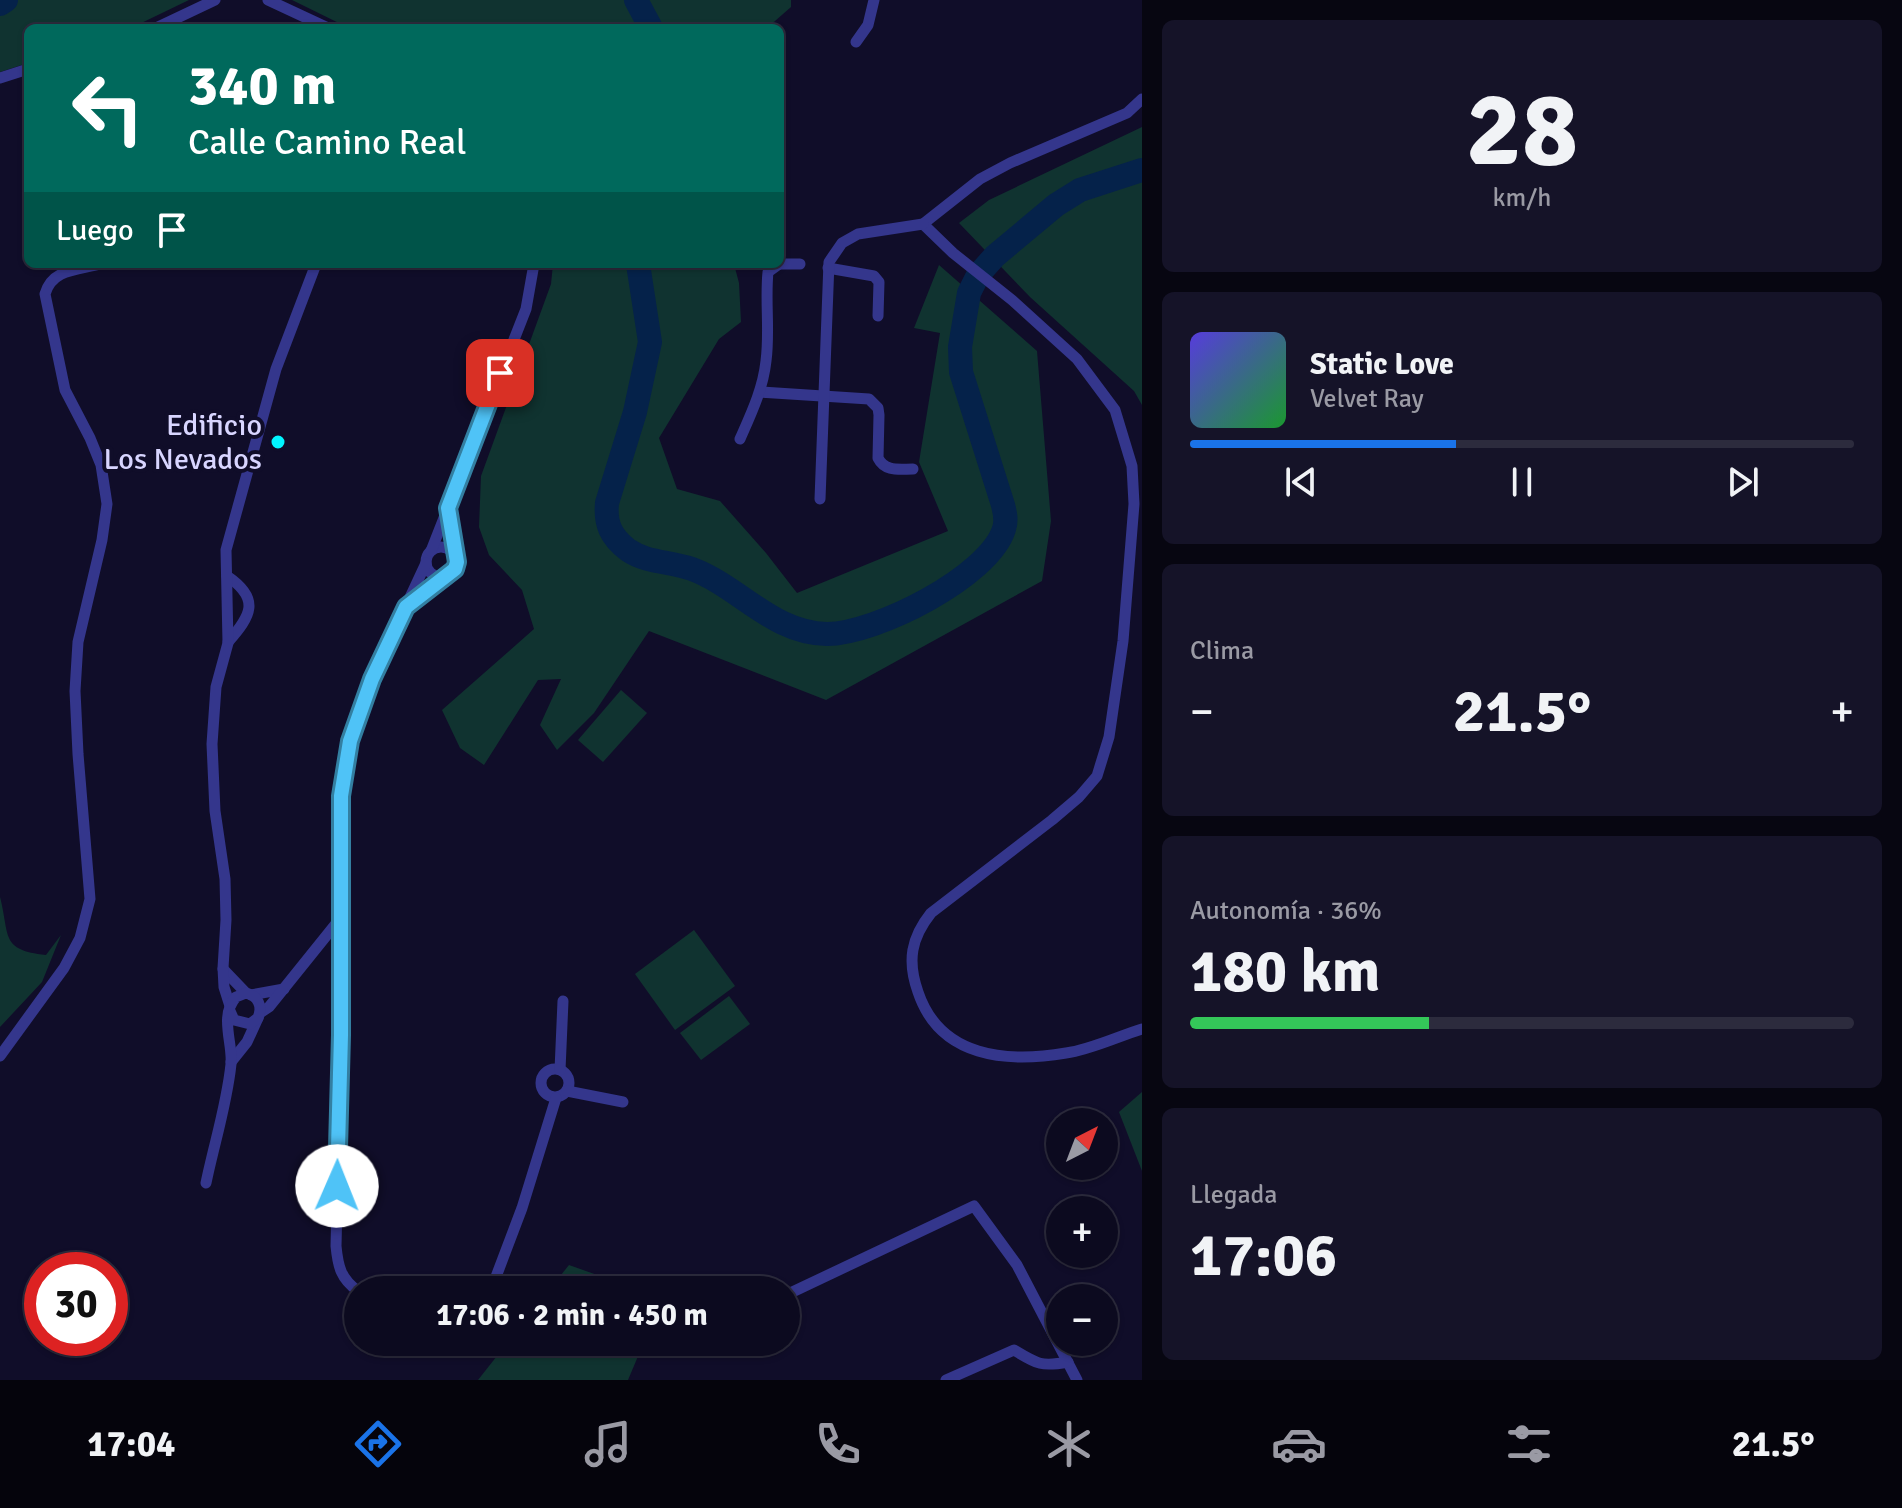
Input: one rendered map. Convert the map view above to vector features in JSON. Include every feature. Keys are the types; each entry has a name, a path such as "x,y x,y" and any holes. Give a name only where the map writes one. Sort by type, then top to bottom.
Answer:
{"street":[{"path":"164,24 215,0"},
{"path":"268,0 319,24"},
{"path":"856,42 868,25 874,0"},
{"path":"0,78 24,70"},
{"path":"820,499 828,268 833,254 848,238 923,224 980,179 1127,113 1142,99"},
{"path":"923,224 1077,359 1115,410 1132,466 1134,504 1123,641 1109,737 1097,776 1061,813 931,913 917,931 912,952 913,978 922,1004 940,1029 970,1051 1008,1058 1069,1053 1142,1029"},
{"path":"784,264 800,264"},
{"path":"0,1056 64,968 80,938 90,899 75,691 78,642 102,540 107,504 101,465 65,390 45,294 54,276 85,268"},
{"path":"314,268 276,369 229,539 225,567 228,643 216,687 212,744 215,811 225,879 224,987 230,1008 239,1023 250,1024 269,1007 339,919"},
{"path":"344,1281 338,1266 336,1246 341,1035 339,919 341,796 350,741 372,679 431,551 526,309 533,268"},
{"path":"740,439 760,392 767,359 768,272 774,268"},
{"path":"828,268 874,276 879,282 878,316"},
{"path":"760,392 866,398 872,401 879,415 880,462 887,468 913,469"},
{"path":"406,607 455,569 448,508"},
{"path":"431,551 444,547 455,556"},
{"path":"426,563 432,575 438,578 451,574"},
{"path":"227,576 244,590 250,604 245,623 228,643"},
{"path":"223,968 259,1002 259,1015 247,1042 231,1062"},
{"path":"206,1183 231,1062 228,1039 230,1008 236,997 284,989"},
{"path":"560,1070 563,1001"},
{"path":"228,1039 247,1042"},
{"path":"556,1098 542,1091 540,1081 550,1070 560,1070 567,1076 567,1091"},
{"path":"496,1276 522,1208 556,1098 567,1091 623,1102"},
{"path":"800,1288 974,1206 1017,1265 1077,1380"},
{"path":"946,1380 1014,1350 1037,1365 1068,1362"}],"green space":[{"path":"0,0 189,0 139,24 24,24 24,64 0,72"},
{"path":"292,0 791,0 791,7 772,24 341,24"},
{"path":"1142,127 1142,405 1134,391 1030,297 959,223 989,200"},
{"path":"939,265 1037,351 1051,521 1042,581 826,700 649,631 594,713 557,750 540,725 561,679 538,680 484,765 460,748 442,710 534,629 522,590 489,555 479,527 481,476 551,284 553,268 735,268 741,322 719,339 659,438 677,489 720,501 797,593 948,531 919,462 940,333 914,328"},
{"path":"621,690 647,713 603,762 578,740"},
{"path":"0,897 7,931 14,945 31,953 46,955 61,935 42,982 0,1027"},
{"path":"694,930 735,986 675,1030 635,974"},
{"path":"729,996 750,1024 701,1060 680,1033"},
{"path":"1142,1092 1142,1171 1119,1112"},
{"path":"569,1265 600,1276 560,1276"},
{"path":"497,1356 638,1356 628,1380 478,1380"}],"waterway":[{"path":"0,4 6,0"},
{"path":"636,0 649,24"},
{"path":"639,268 650,342 635,412 607,503 608,524 613,535 635,554 684,566 709,577 789,626 827,634 848,631 873,624 928,600 977,566 994,547 1004,529 1003,505 961,372 960,347 969,293 978,275 995,256 1056,205 1080,190 1142,170"}],"place":[{"name":"Edificio Los Nevados","path":"278,442"}],"route":[{"path":"337,1186 341,1035 341,796 350,741 372,679 406,607 455,569 457,562 448,508 500,373"}]}
